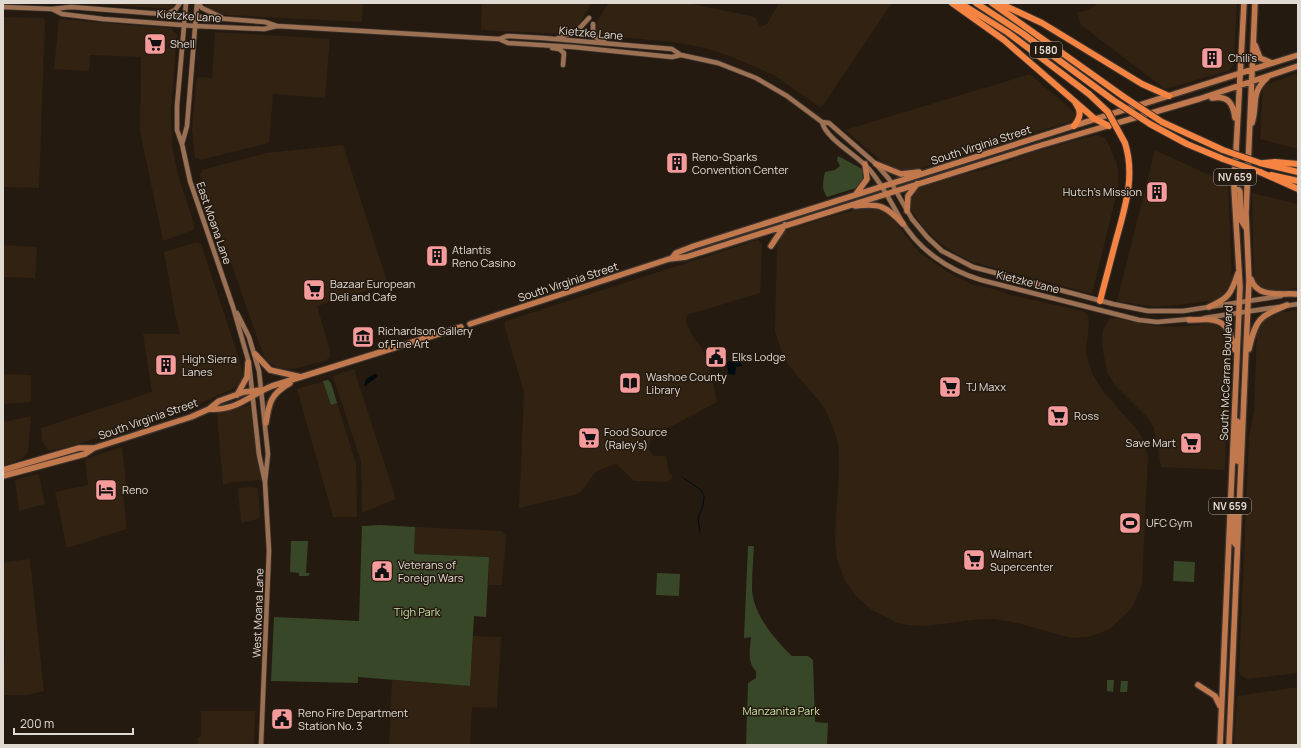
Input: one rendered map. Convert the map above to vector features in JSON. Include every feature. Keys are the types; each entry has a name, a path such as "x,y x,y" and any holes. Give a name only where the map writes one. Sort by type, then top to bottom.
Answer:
{"highway":[{"path":"952,3 1004,40 1095,119 1109,126"},
{"path":"960,3 1013,37 1089,94 1108,112 1125,143 1130,164 1130,183 1125,209 1100,301"},
{"name":"I 580","path":"976,3 1150,124 1181,141 1223,159 1260,172 1298,181"},
{"name":"I 580","path":"992,3 1124,97 1162,122 1223,150 1260,163 1298,172"},
{"path":"999,3 1042,23 1142,84 1169,96"},
{"path":"1068,95 1080,112 1074,126"},
{"path":"1260,163 1274,162 1298,164"},
{"path":"1260,172 1298,189"}],"main road":[{"path":"166,14 175,10 180,3"},
{"name":"East Moana Lane","path":"186,3 176,118 177,130 182,144 190,181 233,307 248,362 253,394"},
{"path":"198,3 202,8 212,14 228,19"},
{"name":"East Moana Lane","path":"182,144 187,126 198,3"},
{"name":"South McCarran Boulevard","path":"1220,745 1239,303 1240,267 1234,188 1244,3"},
{"name":"South McCarran Boulevard","path":"1229,745 1248,311 1249,274 1246,228 1251,70 1255,3"},
{"name":"Kietzke Lane","path":"3,7 52,9 63,7 166,14 265,22 277,26 499,39 505,42 672,57 681,55"},
{"name":"Kietzke Lane","path":"52,9 62,14 103,19 195,26 264,29 277,26"},
{"path":"553,39 577,31 589,18"},
{"path":"593,24 592,34 595,38 617,44"},
{"path":"1253,34 1258,56 1272,63"},
{"name":"Kietzke Lane","path":"499,39 507,36 672,49 681,55 718,63 756,78 787,96 822,122 832,125 876,164 892,184 919,228 930,240 942,251 964,263 984,271 1100,301 1154,312 1174,312 1297,293"},
{"path":"531,44 562,51 564,57 562,65"},
{"name":"South Virginia Street","path":"672,258 676,253 694,246 1298,55"},
{"name":"South Virginia Street","path":"470,324 672,258 684,258 887,193 1186,103 1298,66"},
{"path":"1249,131 1256,109 1256,91 1260,84 1270,76"},
{"path":"1186,103 1218,97 1226,99 1232,105 1234,110 1237,136"},
{"name":"Kietzke Lane","path":"822,122 826,132 865,164 887,193 903,224 918,242 933,256 974,278 1139,320 1157,322 1189,320 1298,304"},
{"path":"1013,146 1015,154"},
{"path":"855,195 867,179 865,164"},
{"path":"876,164 901,174 933,171"},
{"path":"907,210 908,196 918,184"},
{"path":"1234,188 1240,192 1241,220 1246,228"},
{"path":"840,208 879,205 891,211 903,224"},
{"path":"771,246 785,226"},
{"path":"1209,307 1229,296 1233,291 1240,267"},
{"path":"1249,274 1255,288 1264,293 1297,293"},
{"path":"1245,371 1253,330 1259,320 1267,314 1287,305"},
{"name":"East Moana Lane","path":"233,307 247,333 254,354 262,390"},
{"path":"1189,320 1206,319 1223,323 1230,332 1237,357"},
{"name":"South Virginia Street","path":"3,476 85,454 94,448 166,425 208,409 219,401 237,395 253,394 301,377 461,327"},
{"path":"254,354 270,370 301,377"},
{"path":"237,395 247,377 248,362"},
{"path":"266,423 268,408 273,396 282,388 301,377"},
{"name":"West Moana Lane","path":"261,745 269,551 266,482 268,454 262,390"},
{"name":"South Virginia Street","path":"208,409 227,408 246,401 253,394"},
{"name":"West Moana Lane","path":"253,394 260,455 266,482"},
{"path":"1234,421 1239,423 1237,468 1240,485"},
{"name":"South Virginia Street","path":"3,470 79,448 94,448"},
{"path":"1231,495 1234,505 1233,541 1237,546"},
{"path":"1198,685 1217,698 1221,711"}],"shaded area":[{"path":"85,3 176,3 172,8 167,9"},
{"path":"204,3 363,3 362,22 227,15 207,8"},
{"path":"482,3 591,3 578,27 569,33 562,34 481,30"},
{"path":"608,3 688,3 755,17 760,27 767,24 779,3 892,3 821,108 774,75 727,55 701,47 673,42 597,35 594,28"},
{"path":"1099,3 1237,3 1234,65 1228,71 1165,89 1081,25 1077,13 1087,10"},
{"path":"3,17 43,18 45,21 39,188 3,187"},
{"path":"59,19 171,28 177,35 171,109 172,147 179,178 195,227 193,230 163,241 140,131 141,57 90,55 89,70 87,71 54,69"},
{"path":"215,32 330,39 325,98 273,94 269,143 200,160 195,157 192,129 196,84 198,77 212,78"},
{"path":"1298,73 1298,149 1260,139 1263,86"},
{"path":"1030,74 1075,113 1075,119 910,171 900,170 884,163 845,130"},
{"path":"1096,135 1105,138 1110,147 1117,164 1119,184 1092,294 972,262 953,252 935,239 922,226 911,209 910,197 916,189 960,175 982,170 1037,151"},
{"path":"343,145 388,284 317,306 330,350 330,356 326,361 293,369 279,368 268,362 264,357 200,175 202,170 266,153"},
{"path":"1155,150 1228,182 1232,284 1230,291 1218,300 1157,307 1117,301"},
{"path":"1252,193 1298,204 1298,288 1269,291 1257,286 1254,281"},
{"path":"870,207 886,211 920,253 951,274 971,284 998,290 1010,295 1083,311 1088,316 1089,321 1086,354 1092,373 1102,390 1138,431 1143,440 1148,457 1142,585 1132,608 1110,629 1089,637 1071,638 1017,623 994,619 926,626 907,625 895,622 872,610 856,596 845,581 837,560 835,541 839,464 838,444 834,430 824,407 785,361 775,332 777,242 782,234 787,230 835,215"},
{"path":"758,240 762,244 760,293 687,315 686,322 693,337 701,347 710,368 717,402 672,426 654,432 648,449 654,456 666,456 669,474 672,475 672,477 667,482 634,481 616,464 595,473 578,494 519,508 524,392 504,323 506,321"},
{"path":"197,242 201,244 240,361 243,376 238,386 201,403 160,419 61,449 48,450 42,441 41,428 152,392 143,334 180,334 164,252"},
{"path":"3,245 35,247 37,249 35,278 3,277"},
{"path":"1298,310 1298,673 1247,679 1241,676 1239,672 1249,437 1254,410 1257,331 1263,322 1274,313"},
{"path":"1115,318 1155,326 1179,327 1213,323 1224,327 1228,333 1229,342 1225,470 1161,467 1154,428 1147,417 1115,385 1107,372 1102,346 1103,330 1109,319"},
{"path":"739,357 742,366 736,367 735,375 728,374 727,362"},
{"path":"354,369 396,499 362,513 361,461 333,377"},
{"path":"3,374 31,375 31,402 3,404"},
{"path":"375,374 377,377 364,387 366,379"},
{"path":"328,380 331,383 356,464 357,517 333,517 297,389"},
{"path":"250,405 255,417 262,480 232,482 223,485 217,413"},
{"path":"31,416 28,452 22,459 3,466 3,422"},
{"path":"122,447 127,491 123,493 127,529 67,548 55,492 88,485 85,459"},
{"path":"37,474 39,475 45,504 19,511 15,480"},
{"path":"238,488 258,488 260,516 258,519 241,523"},
{"path":"415,527 502,531 506,536 502,585 488,585 489,557 414,554"},
{"path":"30,559 44,691 27,695 3,695 5,645 3,626 3,565 6,562"},
{"path":"473,636 501,637 497,708 472,707 470,745 389,745 392,680 470,686"},
{"path":"1298,687 1298,745 1234,745 1237,696"},
{"path":"201,711 255,711 254,745 197,745 198,737 201,737"}],"green space":[{"path":"838,156 862,169 863,180 856,188 827,197 823,188 825,172 835,170 840,166 837,160"},
{"path":"328,380 331,383 337,403 331,405 323,381"},
{"name":"Tigh Park","path":"380,525 415,527 414,554 489,557 486,617 474,616 470,686 358,677 358,683 271,681 274,617 359,621 362,526"},
{"path":"291,541 308,541 306,573 310,573 308,576 299,576 299,573 290,572"},
{"name":"Manzanita Park","path":"748,546 754,546 752,590 757,608 766,626 778,642 792,656 808,656 813,660 815,722 828,723 827,745 746,745 748,683 756,678 756,671 750,660 751,637 744,638"},
{"path":"1174,561 1195,562 1194,582 1173,581"},
{"path":"657,573 680,574 679,596 656,595"},
{"path":"1107,680 1114,680 1113,692 1107,691"},
{"path":"1121,681 1128,681 1127,692 1120,692"}],"waterway":[{"path":"683,478 700,489 704,496 703,506 698,518 700,532"}],"place":[{"name":"Shell","path":"155,44"},
{"name":"Chili's","path":"1212,58"},
{"name":"Reno-Sparks Convention Center","path":"677,163"},
{"name":"Hutch's Mission","path":"1157,192"},
{"name":"Atlantis Reno Casino","path":"437,256"},
{"name":"Bazaar European Deli and Cafe","path":"314,290"},
{"name":"Richardson Gallery of Fine Art","path":"363,337"},
{"name":"Elks Lodge","path":"716,357"},
{"name":"High Sierra Lanes","path":"166,365"},
{"name":"Washoe County Library","path":"630,383"},
{"name":"TJ Maxx","path":"950,387"},
{"name":"Ross","path":"1058,416"},
{"name":"Food Source (Raley's)","path":"589,438"},
{"name":"Save Mart","path":"1191,443"},
{"name":"Reno","path":"106,490"},
{"name":"UFC Gym","path":"1130,523"},
{"name":"Walmart Supercenter","path":"974,560"},
{"name":"Veterans of Foreign Wars","path":"382,571"},
{"name":"Reno Fire Department Station No. 3","path":"282,719"}]}
